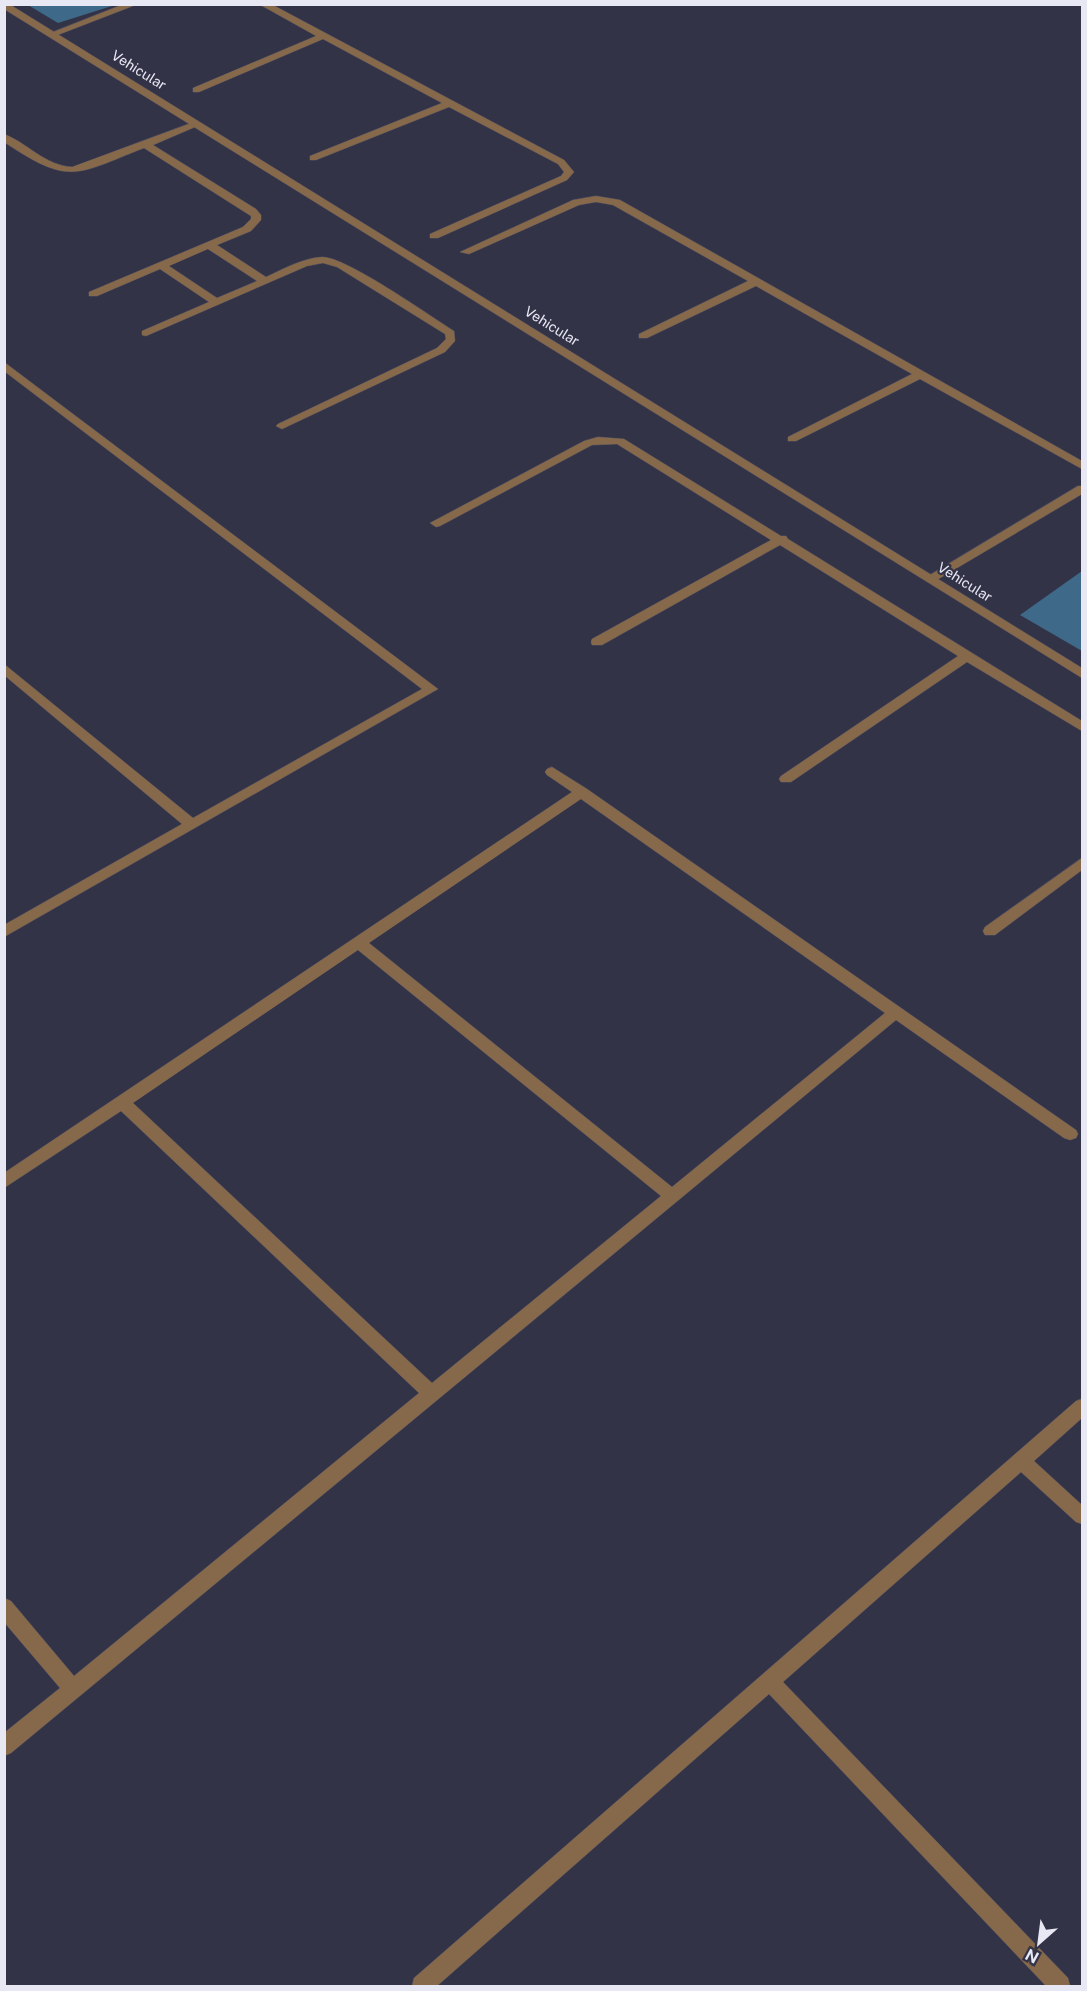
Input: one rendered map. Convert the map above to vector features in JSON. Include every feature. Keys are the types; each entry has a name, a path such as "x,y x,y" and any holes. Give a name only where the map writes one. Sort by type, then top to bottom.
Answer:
{"street":[{"path":"52,34 134,4"},
{"path":"263,4 561,162 569,172 564,178 434,236"},
{"name":"Vehicular","path":"4,5 1083,674"},
{"path":"196,90 323,36"},
{"path":"313,158 450,103"},
{"path":"4,137 50,167 66,171 84,168 197,124"},
{"path":"93,294 254,225 256,215 145,144"},
{"path":"465,252 577,202 596,199 623,205 1083,466"},
{"path":"209,245 265,281"},
{"path":"146,333 313,261 333,261 450,333 450,339 441,350 282,426"},
{"path":"160,265 216,302"},
{"path":"643,336 757,281"},
{"path":"4,365 432,689 4,932"},
{"path":"792,439 920,374"},
{"path":"436,524 588,443 609,439 630,445 1083,727"},
{"path":"931,578 1083,489"},
{"path":"597,642 782,539"},
{"path":"786,779 968,655"},
{"path":"4,668 192,825"},
{"path":"552,772 1070,1134"},
{"path":"4,1182 582,792"},
{"path":"990,931 1083,863"},
{"path":"358,943 672,1196"},
{"path":"4,1746 896,1012"},
{"path":"122,1103 432,1394"},
{"path":"422,1986 1083,1407"},
{"path":"1021,1461 1083,1516"},
{"path":"4,1607 73,1689"},
{"path":"770,1682 1060,1986"}],"water":[{"path":"28,5 115,5 58,23"},
{"path":"1082,571 1082,651 1020,615"}]}
